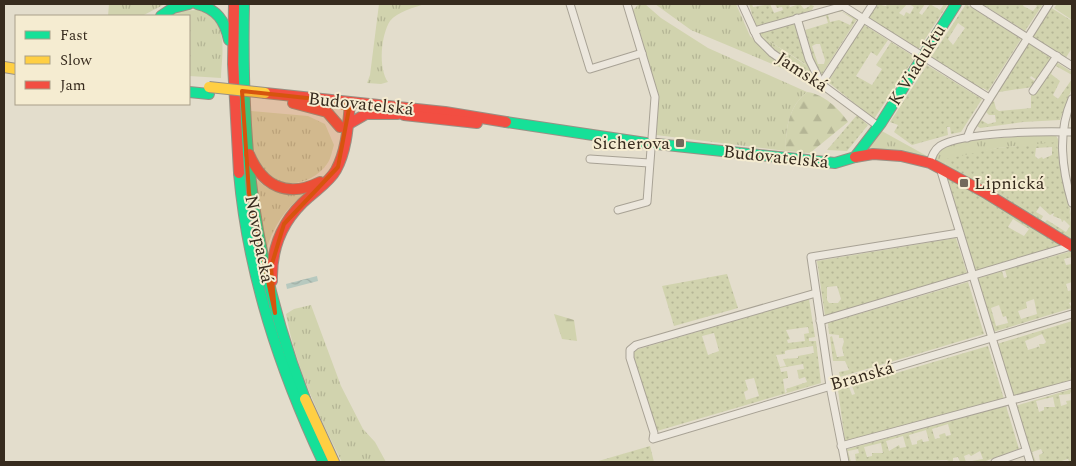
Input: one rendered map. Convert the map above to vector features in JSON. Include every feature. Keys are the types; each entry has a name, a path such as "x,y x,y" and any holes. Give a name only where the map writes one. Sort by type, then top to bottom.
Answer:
{"main road":[{"path":"157,15 173,4"},
{"path":"162,15 173,8 189,4"},
{"path":"197,4 212,9 224,21 232,63"},
{"name":"Novopacká","path":"234,4 232,63 236,161 252,262 265,313 284,371 323,462"},
{"name":"Novopacká","path":"244,4 241,63 243,132 253,217 275,313 296,377 334,462"},
{"name":"K Viaduktu","path":"878,126 956,4"},
{"name":"Budovatelská","path":"190,86 209,91"},
{"name":"Budovatelská","path":"190,92 209,91 265,96 398,114 533,127"},
{"name":"Budovatelská","path":"265,96 293,103 445,112 533,127 651,143 835,163 855,157 878,126"},
{"path":"293,103 327,112 344,126"},
{"path":"275,313 271,267 278,236 292,213 336,171 346,106"},
{"path":"243,132 252,163 259,173 274,186 295,190 316,185 331,170 338,153 344,126 366,114 398,114"},
{"path":"855,157 873,154 901,156 930,163 984,192 1072,246"}],"street":[{"path":"570,4 590,69 642,53"},
{"path":"618,210 647,202 655,97 627,4"},
{"name":"Jamská","path":"742,4 754,31 772,53 808,78 822,84 878,126"},
{"path":"797,18 809,59 822,84 873,4"},
{"path":"974,4 1072,66"},
{"path":"967,138 989,98 1049,4"},
{"path":"754,31 797,18 820,7 843,6 989,98"},
{"path":"1033,91 1057,56"},
{"path":"1072,99 1063,131 1064,164 1072,203"},
{"path":"930,163 934,151 940,147 967,138 1063,131 1072,132"},
{"path":"590,159 649,163"},
{"path":"940,168 990,339 1030,462"},
{"path":"845,462 830,386 811,257 959,233"},
{"path":"820,320 1072,246"},
{"name":"Branská","path":"816,293 636,345 630,350 630,358 654,433 653,439 1072,314"},
{"path":"841,446 1072,384"},
{"path":"995,462 1026,452"}],"highlighted area":[{"path":"242,91 344,102 343,108 349,109 338,167 284,224 271,267 275,313 249,193"}],"green space":[{"path":"109,4 165,4 144,15 108,15"},
{"path":"379,4 425,4 402,12 390,21 384,34 382,52 383,69 388,82 381,84 367,83 370,75"},
{"path":"639,4 645,4 661,18 708,48 807,92 796,104 789,118 786,134 786,151 656,135 658,97 633,10"},
{"path":"655,4 736,4 750,36 796,74 691,30"},
{"path":"749,4 752,4 753,7 770,4 774,13 783,10 782,7 777,8 775,4 789,4 790,7 800,4 804,9 810,6 809,4 814,6 812,10 756,28"},
{"path":"877,4 886,6 887,4 907,4 899,13 904,16 906,12 910,14 914,7 909,4 925,4 919,13 922,15 930,4 940,10 944,4 948,4 918,50 867,18"},
{"path":"966,4 1021,39 988,91 983,88 981,90 930,59","holes":["958,23 965,28 953,45 948,39"]},
{"path":"982,4 1024,4 1023,6 1033,11 1037,6 1034,4 1043,4 1025,31"},
{"path":"1057,4 1072,5 1072,20 1054,8"},
{"path":"1050,7 1072,21 1072,48 1065,59 1031,38"},
{"path":"198,10 215,21 220,29 223,47 221,78 190,76 190,15 171,15 179,11"},
{"path":"838,10 857,19 822,74 817,72 805,30 828,23 826,16 802,21","holes":["842,12 853,19 850,25 839,20 830,22 828,15","820,44 825,60 824,64 818,64 812,46"]},
{"path":"788,24 796,25 814,75 810,77 772,50 758,34 806,65"},
{"path":"788,24 795,28 807,65 758,34"},
{"path":"863,24 888,40 877,56 871,52 856,76 872,85 882,69 876,65 891,42 915,57 874,119 828,82"},
{"path":"1028,43 1051,58 1037,80 1031,76 1030,78 1036,82 1032,87 999,92 997,90"},
{"path":"1056,62 1072,72 1072,75 1054,65"},
{"path":"927,65 982,99 961,132 951,134 950,127 947,127 948,135 912,145 894,132 898,125 890,122"},
{"path":"1054,65 1051,74 1060,81 1053,95 1058,99 1072,79 1072,88 1060,120 1023,122 980,128 976,125 979,119 988,124 996,122 995,115 989,115 985,111 991,102 994,101 996,109 999,111 1031,108 1031,95 1038,90"},
{"path":"807,92 825,99 848,122 810,153 786,151 786,134 789,118 796,104"},
{"path":"251,111 308,116 325,124 334,145 328,162 320,172 312,178 303,181 293,183 275,179 267,173 257,158 251,131"},
{"path":"857,115 868,125 847,151 827,150"},
{"path":"880,130 927,156 924,159 870,152 868,148"},
{"path":"1055,134 1058,139 1072,221 1060,175 1057,143 997,148 945,162 946,165 941,165 935,161 936,155 943,147 963,141"},
{"path":"1057,142 1070,214 1072,238 1070,239 946,165 945,162 946,159 997,148","holes":["1052,147 1052,155 1043,159 1042,157 1038,159 1035,156 1036,148","1040,206 1050,215 1054,213 1053,216 1061,219 1062,222 1064,220 1070,226 1066,232 1047,220 1045,222 1041,220 1043,216 1036,212"]},
{"path":"253,176 270,189 289,194 304,194 280,220 272,234 266,251"},
{"path":"947,176 1058,243 1058,246 975,272","holes":["1013,219 1029,229 1024,236 1008,227"]},
{"path":"956,238 967,273 825,316 817,261","holes":["837,286 841,299 838,303 829,303 827,300 827,287"]},
{"path":"1072,251 1072,257 1064,259 1066,265 1072,264 1072,282 1066,284 1068,291 1072,290 1072,302 1069,303 1072,308 993,332 976,279 1002,271 1004,278 1007,277 1005,270","holes":["1034,299 1037,314 1021,319 1018,311 1027,308 1026,302","999,305 1003,317 1006,316 1008,323 996,326 991,308"]},
{"path":"727,274 738,308 674,326 662,286"},
{"path":"968,282 984,334 840,377 839,372 849,370 845,361 833,361 830,337 832,336 837,357 844,356 842,348 844,342 843,338 839,338 839,335 829,334 828,323"},
{"path":"809,299 815,337 809,338 809,341 816,341 821,383 657,431 632,351","holes":["808,327 809,333 804,334 805,341 788,343 787,340 790,339 786,330","714,333 719,351 708,355 702,336","813,346 814,353 798,356 798,358 783,359 786,366 780,367 776,355 785,354 785,351","803,364 804,369 797,370 799,379 805,377 807,382 786,389 787,392 785,393 783,379 788,378 787,371 781,372 780,368","754,378 759,396 746,400 744,392 748,390 745,380"]},
{"path":"311,305 341,386 363,429 375,442 386,462 342,462 325,427 295,352 286,314 294,309"},
{"path":"554,314 574,320 577,341 562,339"},
{"path":"1072,321 1072,367 1070,368 1072,381 1012,396 997,344","holes":["1042,334 1046,342 1039,344 1040,348 1037,345 1038,347 1028,350 1025,341"]},
{"path":"988,346 1004,399 845,441 838,390 849,387 852,395 855,394 852,386"},
{"path":"1072,389 1070,394 1059,395 1061,406 1067,404 1066,401 1072,400 1072,461 1068,459 1058,462 1040,462 1039,455 1043,453 1041,449 1032,452 1036,462 1033,462 1015,406","holes":["1053,397 1055,407 1044,407 1044,410 1039,412 1036,401"]},
{"path":"1006,406 1019,449 983,462 972,461 983,459 980,451 971,456 969,454 964,456 966,462 960,462 958,457 953,458 951,462 947,460 856,462 855,454 859,453 858,449 848,451 851,462 849,462 847,449","holes":["948,424 951,435 946,436 945,433 939,435 940,438 935,439 932,429","926,430 929,441 923,442 922,439 917,441 917,444 912,445 909,435","903,436 906,447 900,448 899,445 889,451 886,441","881,443 883,453 872,453 872,456 867,457 864,447"]},
{"path":"650,446 654,462 595,462"}],"water":[{"path":"317,276 318,281 287,289 286,284"}],"traffic: fast":[{"path":"162,15 173,8 189,4"},
{"path":"197,4 210,9 219,17 225,27 229,40"},
{"path":"244,4 245,107 254,205 273,300 287,349 305,399"},
{"path":"657,144 835,163 855,157 881,123 956,4"},
{"path":"190,92 209,94"},
{"path":"506,122 646,143"},
{"path":"239,173 243,211 250,248 268,321 293,392 323,462"}],"traffic: slow":[{"path":"4,67 15,69"},
{"path":"209,87 265,93"},
{"path":"305,399 334,462"}],"traffic: jam":[{"path":"234,4 233,64 239,173"},
{"path":"265,93 445,112 506,122"},
{"path":"293,103 327,112 340,127"},
{"path":"272,281 276,245 280,234 300,206 331,178 340,162 346,137 350,103"},
{"path":"347,125 366,114 398,114"},
{"path":"404,115 477,123"},
{"path":"249,154 262,175 269,182 278,186 287,189 297,189 320,182"},
{"path":"855,157 873,154 901,156 930,163 984,192 1072,246"}],"place":[{"name":"Sicherova","path":"680,143"},
{"name":"Lipnická","path":"964,183"}]}
